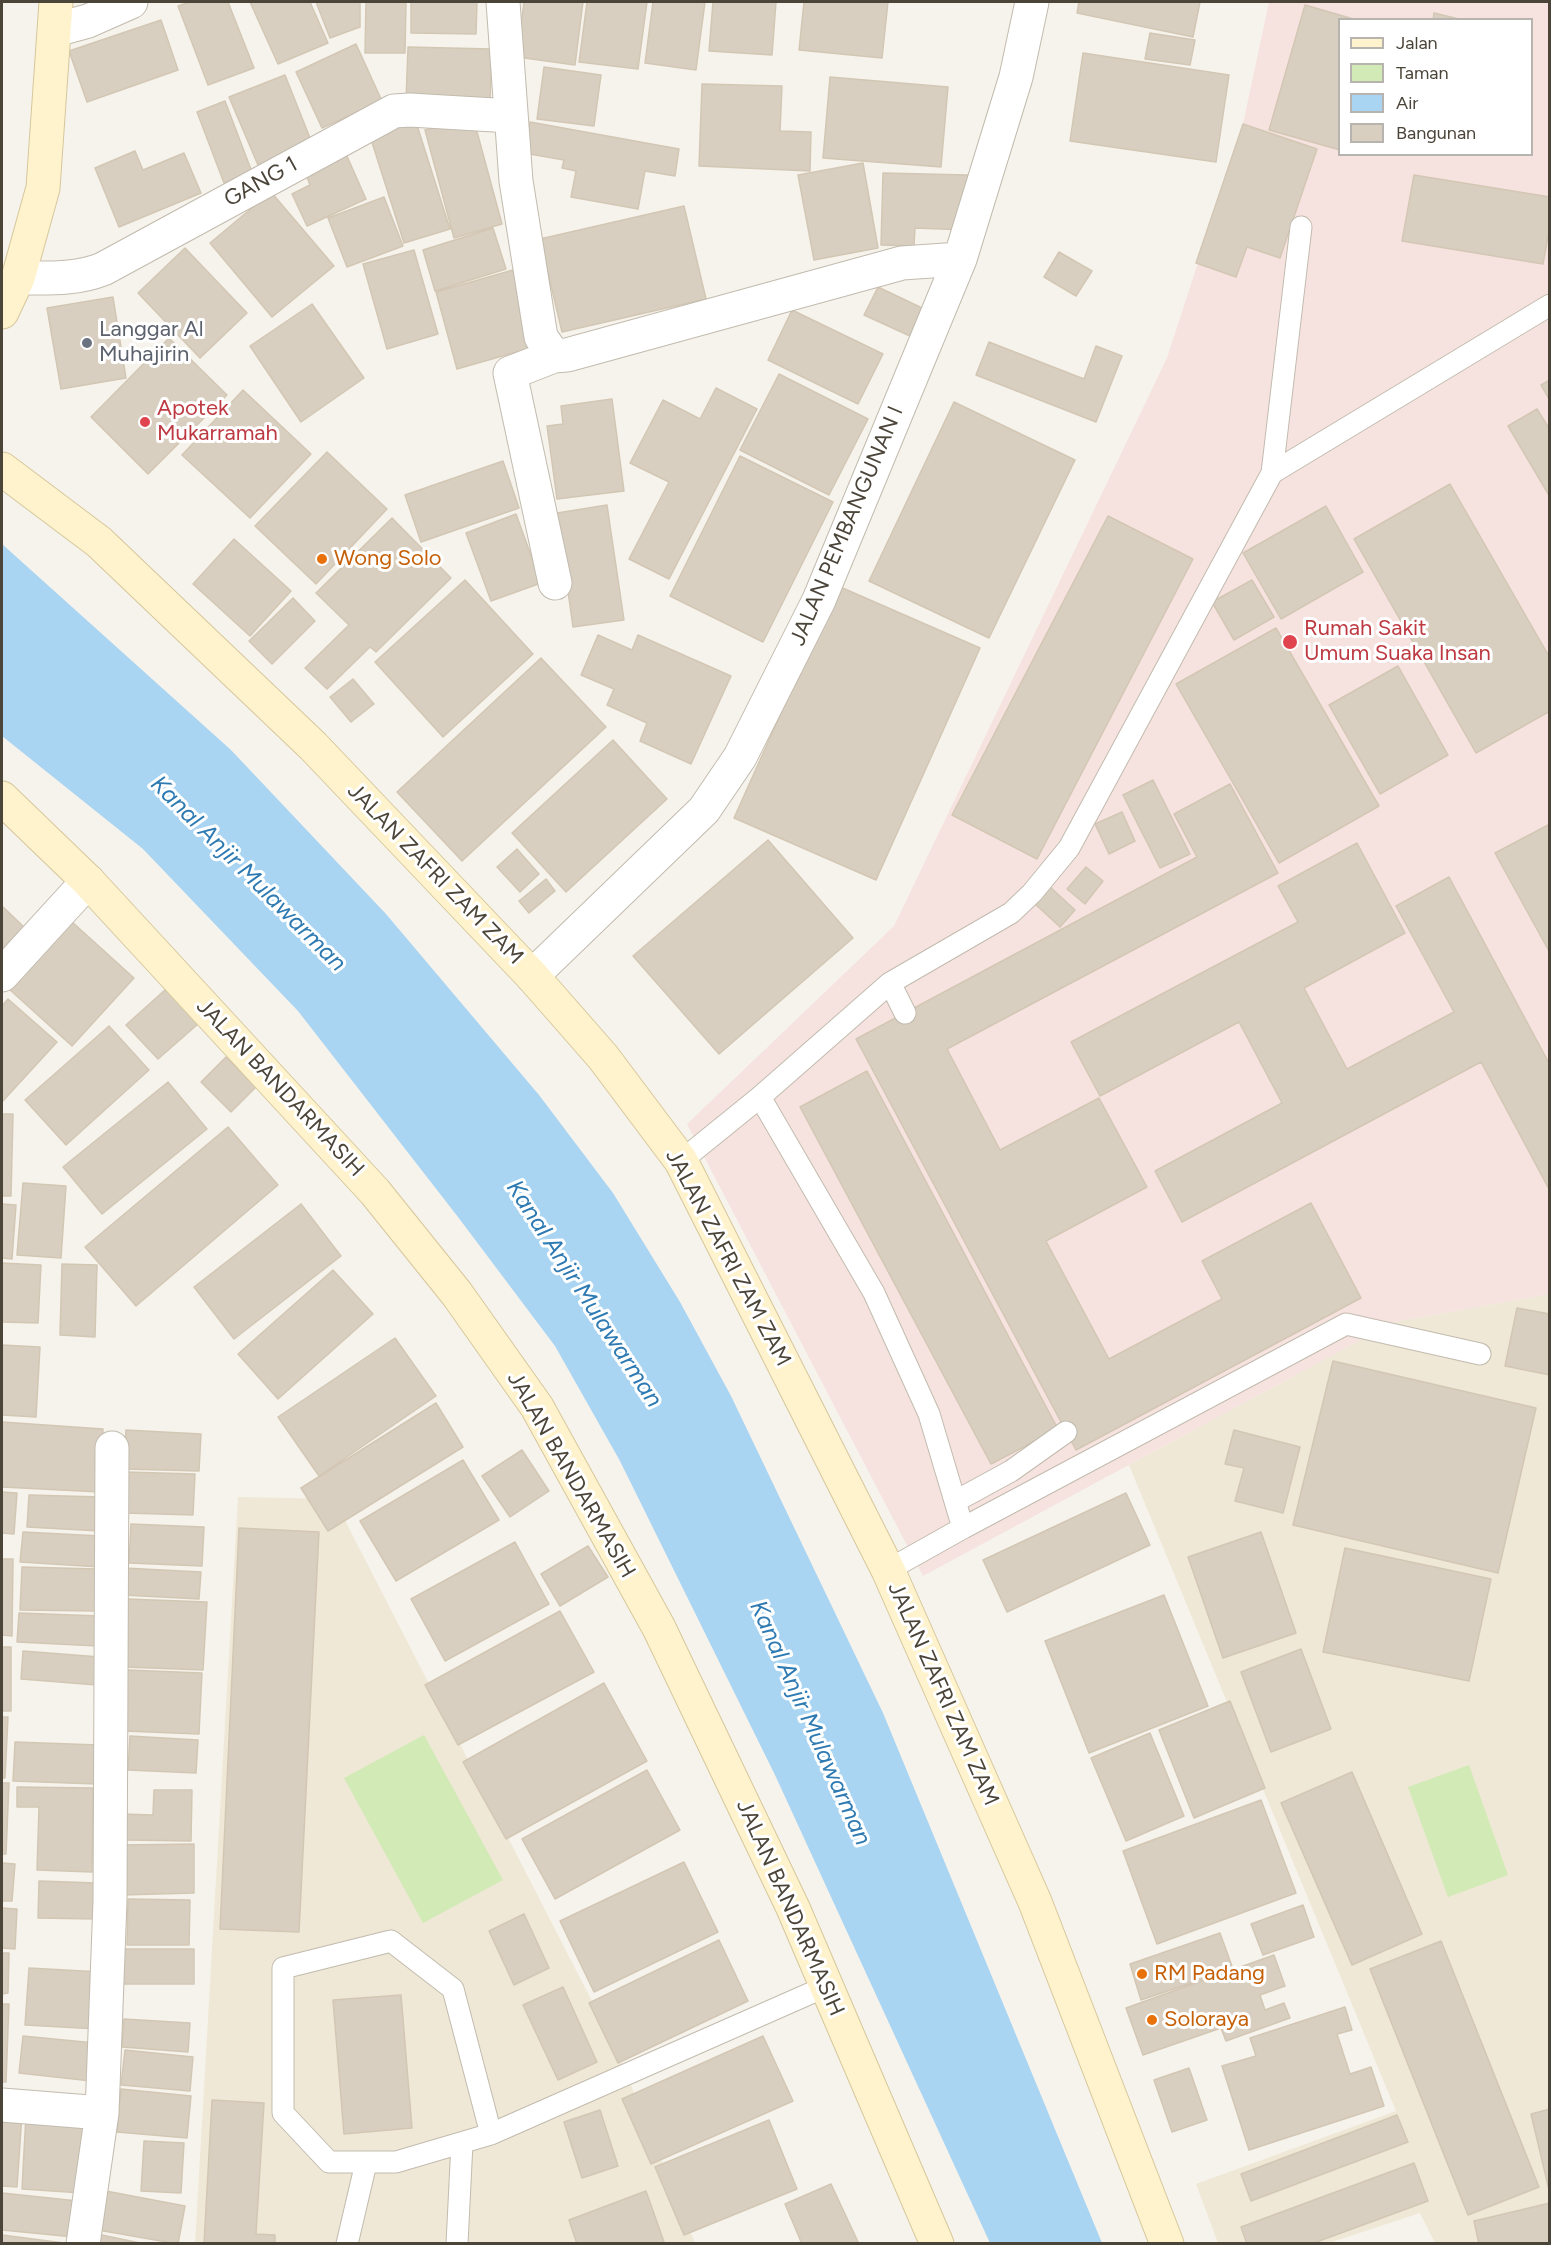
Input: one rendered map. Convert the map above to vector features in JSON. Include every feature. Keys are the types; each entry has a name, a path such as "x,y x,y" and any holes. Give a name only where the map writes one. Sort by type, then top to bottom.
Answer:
{"main road":[{"path":"2,312 18,278 43,188 55,16"},
{"name":"JALAN ZAFRI ZAM ZAM","path":"2,469 99,542 313,746 532,976 603,1057 681,1161 888,1570 1035,1902 1163,2242"},
{"name":"JALAN BANDARMASIH","path":"2,798 88,881 375,1192 457,1294 537,1407 659,1628 793,1908 937,2244"}],"street":[{"path":"55,16 88,21 131,2"},
{"path":"503,2 516,181 541,337 554,356"},
{"name":"JALAN PEMBANGUNAN I","path":"532,976 704,810 740,757 819,600 960,259 1017,77 1032,2"},
{"name":"GANG 1","path":"18,278 70,278 88,275 103,269 380,116 394,111 511,116"},
{"path":"555,583 510,373 554,356 567,355 902,263 960,259"},
{"path":"2,975 88,881"},
{"path":"83,2244 102,2113 110,1901 112,1448"},
{"path":"2,2105 102,2113"}],"lane":[{"path":"681,1161 760,1097 890,983 1011,913 1032,894 1069,848 1272,473 1301,227"},
{"path":"1272,473 1550,305"},
{"path":"890,983 905,1013"},
{"path":"760,1097 874,1293 929,1414 963,1528"},
{"path":"888,1570 1346,1324 1480,1354"},
{"path":"956,1501 1011,1471 1066,1432"},
{"path":"491,2134 453,1989 391,1941 283,1968 283,2113 329,2162 396,2162 491,2134 826,1986"},
{"path":"456,2244 462,2143"},
{"path":"347,2244 366,2163"}],"shaded area":[{"name":"Rumah Sakit Umum Suaka Insan","path":"1269,2 1549,2 1549,1294 1394,1322 923,1576 687,1124 894,926 1167,358 1243,124"},
{"path":"1549,1294 1549,2243 1435,2243 1420,2213 1329,2243 1218,2243 1196,2184 1396,2111 1129,1465 1394,1322"},
{"path":"238,1497 334,1499 615,2046 695,2243 195,2244"}],"green space":[{"path":"424,1735 503,1880 423,1923 344,1778"},
{"path":"1469,1765 1508,1875 1448,1897 1408,1787"}],"water":[{"name":"Kanal Anjir Mulawarman","path":"2,544 231,750 386,914 539,1095 613,1193 680,1302 731,1396 883,1713 1102,2243 990,2243 775,1775 620,1461 555,1346 298,1011 143,849 2,736"}],"building":[{"path":"190,2 228,2 254,68 208,85 178,6"},
{"path":"250,2 310,2 328,43 278,64"},
{"path":"316,2 360,2 360,27 330,38"},
{"path":"366,2 406,2 405,53 365,53"},
{"path":"411,2 477,2 476,34 411,33"},
{"path":"524,2 583,2 575,65 517,57"},
{"path":"587,2 647,2 638,69 579,62"},
{"path":"653,2 705,2 696,70 645,63"},
{"path":"713,2 776,2 772,55 709,51"},
{"path":"804,2 888,2 882,58 799,50"},
{"path":"1079,2 1200,2 1193,37 1077,13"},
{"path":"1305,5 1350,18 1338,18 1338,149 1269,130"},
{"path":"1434,13 1455,18 1433,18"},
{"path":"161,20 178,70 87,102 69,51"},
{"path":"1150,33 1195,40 1190,65 1145,59"},
{"path":"356,44 382,101 322,128 296,72"},
{"path":"408,47 492,49 490,102 406,100"},
{"path":"1083,53 1229,75 1216,162 1070,141"},
{"path":"544,67 601,75 594,126 537,119"},
{"path":"285,75 312,143 258,165 229,97"},
{"path":"830,77 948,87 941,167 823,158"},
{"path":"702,84 782,86 780,131 811,132 810,171 699,166"},
{"path":"225,101 252,172 224,183 197,112"},
{"path":"473,117 502,224 454,238 425,130"},
{"path":"416,122 450,229 404,243 370,136"},
{"path":"530,122 679,149 675,176 645,171 638,209 571,197 576,171 562,168 564,160 524,153"},
{"path":"1243,124 1317,149 1280,258 1247,247 1236,277 1196,263"},
{"path":"135,151 143,170 184,153 201,193 119,227 95,168"},
{"path":"346,154 366,199 307,226 292,194 310,185 305,172"},
{"path":"863,163 878,248 814,260 798,175"},
{"path":"883,173 968,175 967,230 915,228 914,246 881,245"},
{"path":"1414,175 1550,197 1550,225 1543,264 1402,241"},
{"path":"271,192 334,266 272,317 210,243"},
{"path":"384,197 403,246 347,267 328,218"},
{"path":"684,206 706,299 562,332 540,239"},
{"path":"493,228 506,269 435,291 423,250"},
{"path":"185,248 247,313 200,358 138,293"},
{"path":"414,250 438,334 387,349 363,264"},
{"path":"1059,252 1092,271 1076,296 1044,277"},
{"path":"513,270 534,347 457,369 436,292"},
{"path":"878,287 922,308 910,336 864,315"},
{"name":"Langgar Al Muhajirin","path":"113,297 126,378 61,389 47,308"},
{"path":"312,304 364,378 301,422 250,346"},
{"path":"792,310 883,354 858,404 768,360"},
{"path":"169,338 227,395 148,474 91,417"},
{"path":"989,342 1084,379 1096,346 1122,356 1096,422 976,375"},
{"path":"779,374 868,419 829,495 740,450"},
{"path":"1550,380 1550,401 1541,385"},
{"path":"716,388 757,409 669,579 629,559 669,482 630,463 663,400 700,419"},
{"path":"243,390 311,454 250,518 182,455"},
{"path":"612,399 624,491 557,499 547,426 563,424 561,406"},
{"path":"954,402 1075,460 989,638 869,581"},
{"path":"1537,409 1550,430 1550,497 1508,426"},
{"path":"327,452 387,509 316,584 255,526"},
{"path":"740,456 833,502 763,642 670,596"},
{"path":"503,461 519,508 421,542 405,495"},
{"path":"1450,484 1550,658 1550,711 1476,753 1354,539"},
{"path":"607,505 624,620 573,627 557,513"},
{"path":"1326,506 1363,572 1281,619 1243,553"},
{"path":"516,514 541,583 491,601 466,533"},
{"path":"1108,516 1193,559 1037,859 952,815"},
{"path":"392,518 451,578 376,652 370,647 327,689 305,668 349,625 316,593"},
{"path":"234,539 291,591 250,636 193,584"},
{"path":"465,580 533,654 443,737 375,662"},
{"path":"1252,580 1274,617 1234,640 1212,602"},
{"path":"838,586 980,648 876,880 734,818"},
{"path":"293,598 315,621 272,664 249,641"},
{"path":"1276,628 1379,806 1279,863 1176,684"},
{"path":"598,635 632,650 638,635 731,676 691,764 640,741 647,723 607,705 614,689 581,675"},
{"path":"541,658 606,727 462,861 397,792"},
{"path":"1398,666 1448,755 1380,794 1329,705"},
{"path":"353,679 374,704 351,722 330,697"},
{"path":"613,740 667,799 566,892 512,833"},
{"path":"1153,780 1190,854 1160,868 1123,795"},
{"path":"1230,784 1278,873 947,1049 1000,1150 1099,1098 1147,1187 1046,1241 1109,1359 1222,1299 1202,1261 1311,1203 1361,1298 1076,1450 856,1039 1197,857 1174,814"},
{"path":"1122,812 1135,841 1109,854 1095,824"},
{"path":"1550,824 1550,953 1495,853"},
{"path":"768,840 853,938 719,1054 633,956"},
{"path":"1357,843 1405,933 1304,988 1347,1069 1454,1012 1396,906 1449,877 1550,1065 1550,1191 1481,1062 1182,1222 1155,1171 1282,1103 1239,1022 1100,1096 1071,1042 1298,922 1278,886"},
{"path":"517,849 539,874 520,892 497,867"},
{"path":"1086,867 1103,881 1085,904 1067,889"},
{"path":"546,879 555,891 529,913 519,901"},
{"path":"1049,886 1075,910 1060,927 1034,903"},
{"path":"2,906 24,927 2,952"},
{"path":"71,921 134,978 72,1046 9,989"},
{"path":"166,989 198,1024 158,1059 126,1025"},
{"path":"8,999 57,1042 2,1102 2,1006"},
{"path":"109,1026 149,1070 66,1145 25,1100"},
{"path":"226,1057 256,1087 231,1112 201,1082"},
{"path":"867,1071 1058,1429 991,1464 800,1107"},
{"path":"168,1082 207,1129 102,1214 63,1167"},
{"path":"2,1114 13,1114 11,1196 2,1196"},
{"path":"228,1127 278,1185 136,1306 85,1247"},
{"path":"23,1183 66,1186 61,1258 17,1255"},
{"path":"2,1204 16,1205 12,1259 2,1258"},
{"path":"301,1204 341,1256 234,1339 194,1287"},
{"path":"2,1263 41,1265 38,1323 2,1322"},
{"path":"62,1264 97,1265 95,1337 60,1335"},
{"path":"333,1270 373,1314 278,1399 238,1354"},
{"path":"1517,1308 1550,1314 1550,1375 1505,1366"},
{"path":"395,1338 436,1396 319,1476 278,1417"},
{"path":"2,1345 40,1347 36,1417 2,1415"},
{"path":"1333,1361 1536,1408 1498,1573 1293,1525"},
{"path":"436,1403 463,1447 328,1531 301,1488"},
{"path":"2,1422 103,1429 100,1492 2,1487"},
{"path":"126,1430 201,1434 199,1471 124,1469"},
{"path":"1234,1430 1300,1447 1283,1513 1235,1501 1244,1468 1225,1464"},
{"path":"522,1450 549,1491 510,1517 482,1476"},
{"path":"463,1460 499,1520 396,1581 360,1521"},
{"path":"126,1472 195,1474 193,1515 124,1513"},
{"path":"2,1492 17,1493 14,1534 2,1533"},
{"path":"1126,1493 1150,1545 1007,1612 983,1560"},
{"path":"29,1495 101,1497 100,1531 27,1527"},
{"path":"131,1524 204,1527 202,1566 129,1563"},
{"path":"239,1528 319,1532 299,1932 220,1929"},
{"path":"23,1532 101,1536 100,1567 20,1562"},
{"path":"1261,1532 1296,1633 1223,1658 1188,1557"},
{"path":"515,1542 549,1604 445,1661 411,1599"},
{"path":"588,1546 608,1577 560,1606 541,1574"},
{"path":"1345,1548 1491,1579 1469,1681 1323,1652"},
{"path":"2,1559 13,1559 12,1636 2,1635"},
{"path":"22,1567 97,1569 96,1611 20,1610"},
{"path":"124,1568 201,1572 199,1599 123,1595"},
{"path":"1164,1595 1208,1706 1089,1753 1045,1641"},
{"path":"127,1599 207,1602 203,1670 124,1667"},
{"path":"560,1611 594,1672 458,1745 425,1685"},
{"path":"19,1613 100,1616 98,1646 17,1642"},
{"path":"2,1647 11,1647 11,1711 2,1711"},
{"path":"1301,1649 1331,1729 1271,1752 1241,1672"},
{"path":"23,1651 100,1657 97,1685 21,1679"},
{"path":"127,1670 202,1673 199,1734 124,1731"},
{"path":"604,1683 647,1761 506,1839 463,1762"},
{"path":"1230,1701 1265,1788 1194,1818 1159,1730"},
{"path":"2,1717 8,1717 5,1778 2,1778"},
{"path":"1150,1733 1184,1816 1126,1841 1091,1758"},
{"path":"130,1736 198,1740 196,1773 128,1770"},
{"path":"15,1742 99,1745 97,1784 13,1781"},
{"path":"647,1770 680,1830 555,1899 522,1839"},
{"path":"1352,1772 1422,1934 1352,1965 1281,1803"},
{"path":"2,1783 9,1783 6,1854 2,1854"},
{"path":"17,1787 93,1788 92,1872 37,1870 39,1807 17,1807"},
{"path":"154,1790 192,1790 191,1841 123,1840 123,1814 153,1815"},
{"path":"1261,1800 1296,1893 1157,1944 1123,1851"},
{"path":"194,1844 194,1893 121,1895 120,1845"},
{"path":"684,1862 718,1932 594,1992 560,1921"},
{"path":"2,1863 15,1864 12,1901 2,1901"},
{"path":"39,1881 97,1883 96,1919 38,1918"},
{"path":"128,1899 190,1900 189,1945 127,1945"},
{"path":"1303,1905 1314,1937 1263,1955 1251,1924"},
{"path":"2,1908 17,1909 15,1949 2,1948"},
{"path":"524,1914 549,1968 514,1985 489,1931"},
{"path":"1220,1933 1233,1969 1141,2000 1130,1964"},
{"path":"719,1940 748,2001 618,2063 589,2003"},
{"path":"1441,1941 1539,2187 1468,2215 1370,1969"},
{"path":"122,1949 194,1949 194,1984 122,1984"},
{"path":"2,1953 9,1953 8,1993 2,1994"},
{"path":"1274,1955 1285,1986 1260,1995 1265,2010 1284,2003 1290,2018 1226,2041 1221,2028 1143,2055 1126,2008"},
{"path":"29,1968 101,1972 98,2029 25,2025"},
{"path":"563,1987 597,2062 558,2080 523,2005"},
{"path":"401,1995 412,2128 344,2134 333,2000"},
{"path":"2,2004 9,2004 6,2082 2,2082"},
{"path":"1345,2007 1352,2030 1337,2034 1350,2074 1371,2067 1384,2106 1249,2150 1222,2066 1256,2056 1250,2038"},
{"path":"124,2019 190,2023 188,2052 122,2047"},
{"path":"23,2036 95,2043 91,2081 19,2073"},
{"path":"763,2036 793,2101 651,2164 622,2099"},
{"path":"125,2050 193,2057 190,2091 121,2085"},
{"path":"1189,2068 1207,2120 1172,2132 1154,2080"},
{"path":"121,2089 191,2096 187,2138 117,2132"},
{"path":"212,2100 264,2103 256,2234 275,2235 275,2244 204,2244"},
{"path":"1550,2109 1550,2194 1531,2114"},
{"path":"600,2110 618,2166 582,2178 564,2122"},
{"path":"2,2113 22,2114 17,2187 2,2186"},
{"path":"26,2115 86,2119 82,2193 22,2189"},
{"path":"1397,2115 1408,2142 1251,2201 1241,2174"},
{"path":"769,2120 797,2189 684,2235 655,2167"},
{"path":"144,2141 184,2143 181,2193 141,2191"},
{"path":"1414,2163 1428,2201 1311,2244 1247,2244 1241,2227"},
{"path":"831,2184 859,2244 802,2244 785,2204"},
{"path":"106,2191 185,2206 178,2244 98,2230"},
{"path":"646,2191 664,2242 660,2244 577,2244 569,2220"},
{"path":"2,2193 78,2201 74,2237 2,2230"},
{"path":"1550,2203 1550,2244 1479,2244 1474,2221"},
{"path":"97,2234 145,2244 95,2244"},
{"path":"2,2235 64,2243 64,2244 2,2244"}],"place":[{"name":"Langgar Al Muhajirin","path":"87,343"},
{"name":"Apotek Mukarramah","path":"145,422"},
{"name":"Wong Solo","path":"322,559"},
{"name":"Rumah Sakit Umum Suaka Insan","path":"1290,642"},
{"name":"RM Padang","path":"1142,1974"},
{"name":"Soloraya","path":"1152,2020"}]}
